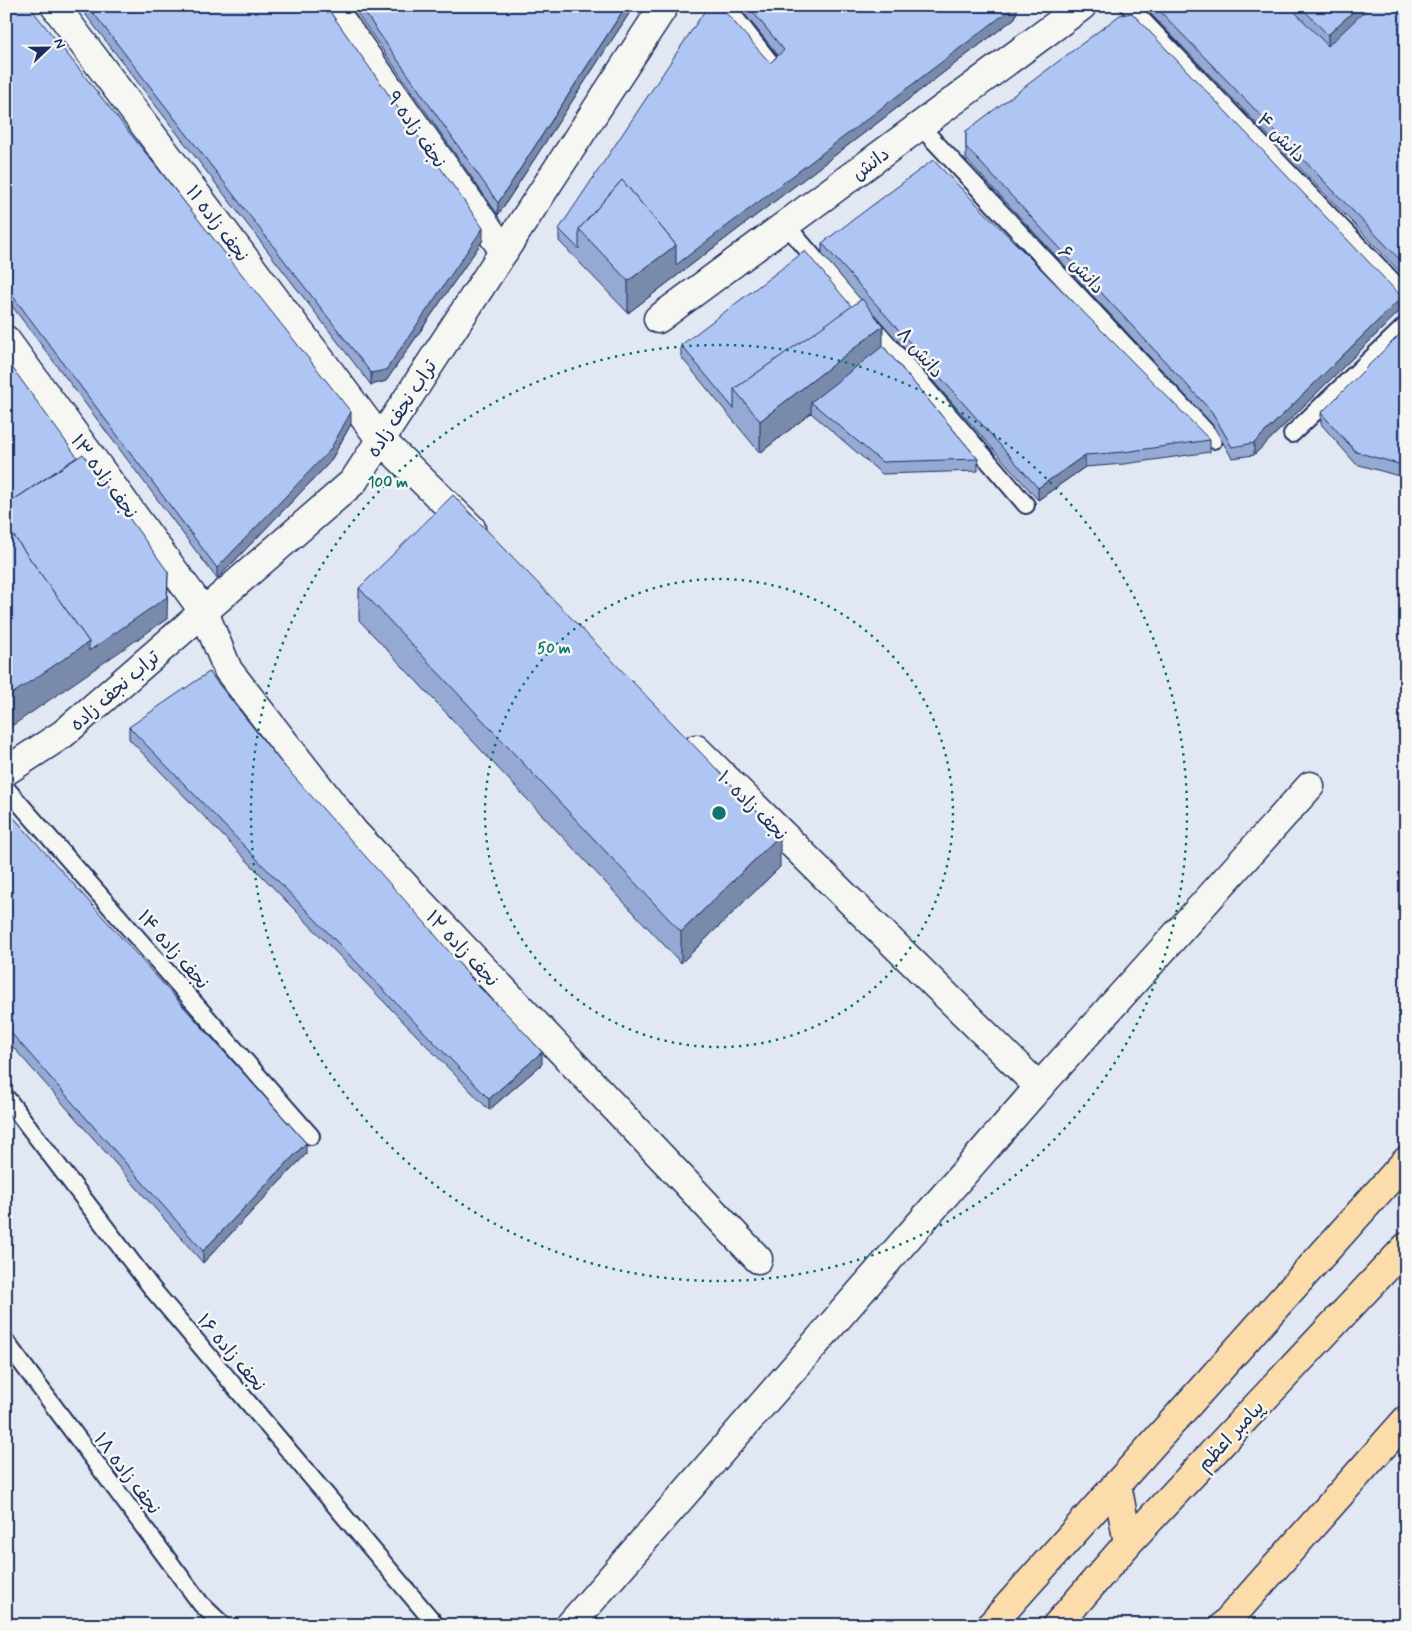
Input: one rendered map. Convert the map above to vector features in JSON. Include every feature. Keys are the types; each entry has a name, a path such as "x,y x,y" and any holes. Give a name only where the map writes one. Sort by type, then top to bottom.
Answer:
{"main road":[{"path":"991,1625 1406,1161"},
{"name":"پیامبر اعظم","path":"1057,1625 1128,1543 1406,1248"},
{"path":"1224,1625 1406,1420"},
{"path":"1117,1484 1128,1543"}],"street":[{"name":"نجف زاده ۱۱","path":"55,6 381,440"},
{"name":"نجف زاده ۹","path":"330,6 504,251"},
{"name":"تراب نجف زاده","path":"6,771 63,734 353,482 664,6"},
{"name":"دانش","path":"658,319 920,126 1072,9"},
{"name":"نجف زاده ۱۳","path":"6,340 204,612"},
{"path":"381,440 487,544"},
{"name":"نجف زاده ۱۲","path":"204,612 228,670 354,832 758,1259"},
{"name":"نجف زاده ۱۰","path":"678,732 1039,1087"},
{"path":"570,1625 1039,1087 1310,786"}],"lane":[{"path":"726,6 773,66"},
{"name":"دانش ۴","path":"1129,6 1406,295"},
{"name":"دانش ۶","path":"920,126 1214,440"},
{"name":"دانش ۸","path":"786,225 1026,505"},
{"path":"1292,434 1406,324"},
{"name":"نجف زاده ۱۴","path":"6,788 311,1136"},
{"name":"نجف زاده ۱۶","path":"6,1096 154,1291 436,1625"},
{"name":"نجف زاده ۱۸","path":"6,1342 201,1604 223,1625"}],"building":[{"path":"6,6 29,6 351,412 330,450 217,568 6,287"},
{"path":"88,6 326,6 483,228 386,370 371,373"},
{"path":"360,6 626,6 498,203"},
{"path":"708,6 720,6 770,63 784,50 748,6 1015,6 676,265 676,245 622,180 579,229 579,249 559,229"},
{"path":"1155,6 1289,6 1328,46 1370,6 1406,6 1406,266"},
{"path":"1300,6 1359,6 1328,35"},
{"path":"1132,13 1402,297 1254,443 1232,447 1212,412 966,147 966,131 1120,15"},
{"path":"933,160 1210,440 1124,452 1085,455 1038,488 822,243"},
{"path":"622,180 676,245 628,281 579,229"},
{"path":"805,251 852,307 734,389 734,409 681,345"},
{"path":"862,299 883,326 760,421 734,389"},
{"path":"1406,328 1406,466 1356,452 1321,413"},
{"path":"883,346 978,459 882,462 811,402"},
{"path":"6,359 77,457 6,505"},
{"path":"83,454 168,572 167,597 89,651 89,642 6,525 6,505"},
{"path":"453,495 780,835 681,932 359,588"},
{"path":"6,525 89,642 6,698"},
{"path":"209,672 279,760 426,924 477,985 542,1052 489,1099 129,727"},
{"path":"6,809 306,1143 203,1251 6,1027"}]}
